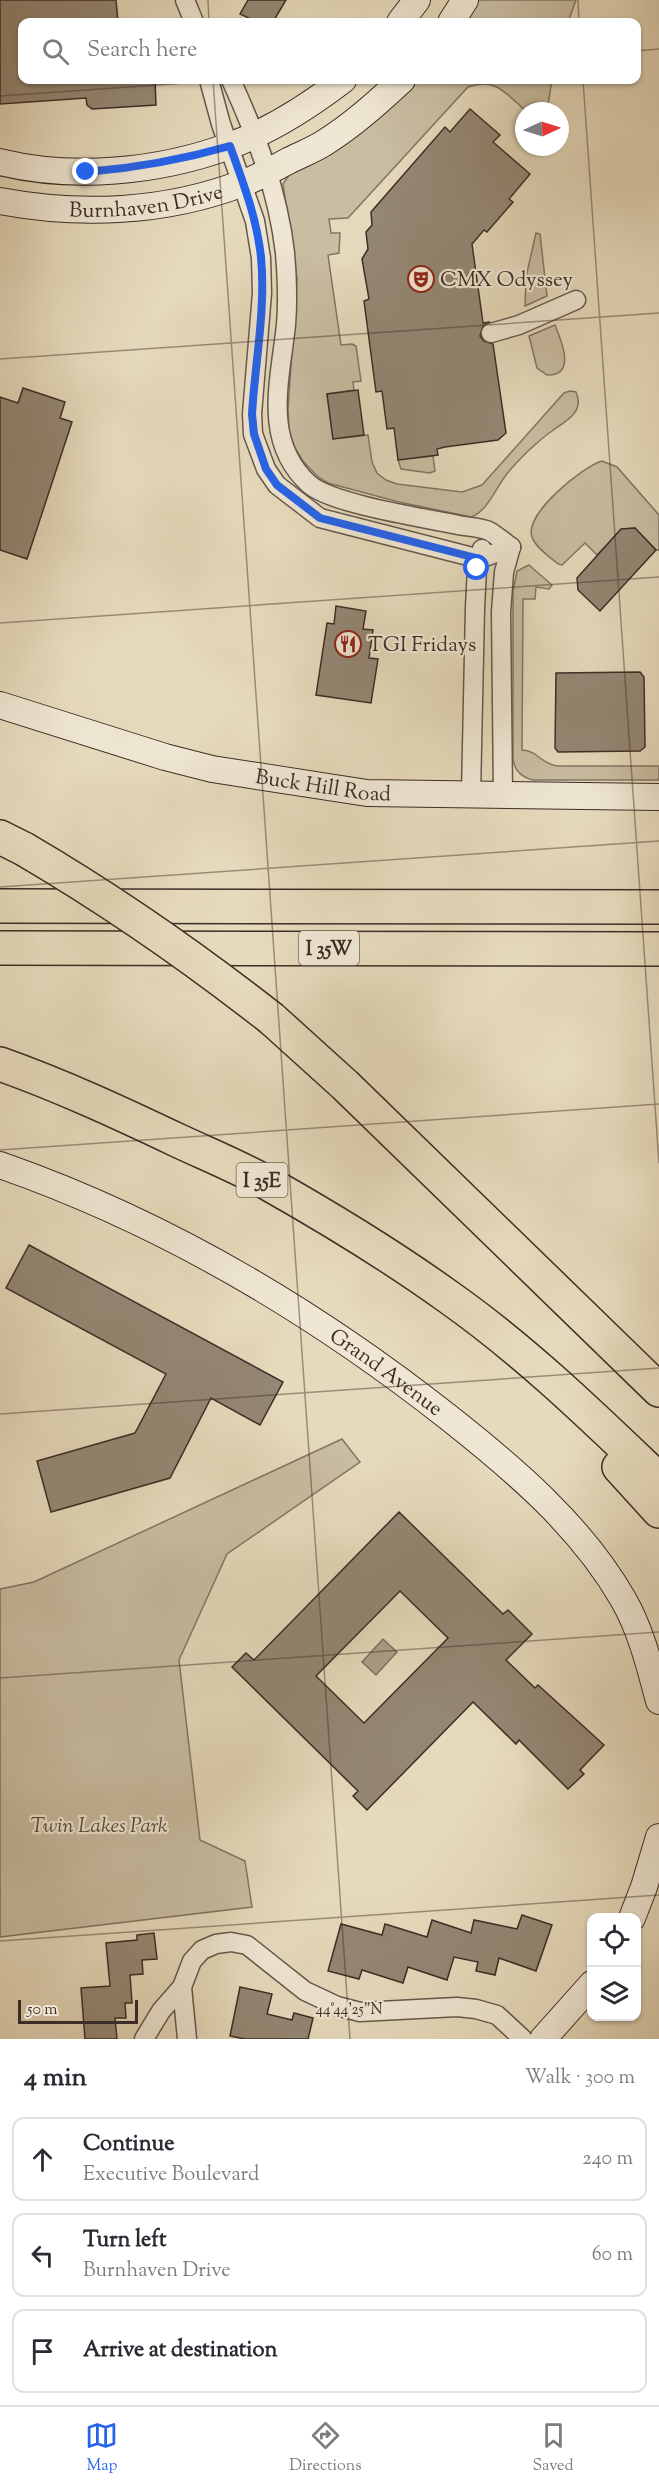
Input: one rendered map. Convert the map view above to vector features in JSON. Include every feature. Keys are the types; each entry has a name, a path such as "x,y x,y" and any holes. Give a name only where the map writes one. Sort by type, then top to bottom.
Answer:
{"highway":[{"path":"12,843 103,896 208,969 272,1019 345,1085 659,1390"},
{"name":"I 35W","path":"0,906 659,907"},
{"name":"I 35W","path":"0,948 659,948"},
{"name":"I 35E","path":"0,1064 90,1099 268,1183 391,1258 501,1337 581,1405 659,1480"},
{"path":"531,1265 659,1374"},
{"path":"501,1337 659,1511"}],"street":[{"path":"185,0 193,18"},
{"path":"403,18 417,0"},
{"path":"454,18 465,0"},
{"path":"210,84 221,124 255,221 261,258 261,304 252,414 254,434 266,469 277,485 320,518 480,559 511,547"},
{"path":"233,84 255,133 268,171 285,251 287,288 277,415 285,451 310,484 322,492 353,502 487,530 511,547"},
{"name":"Burnhaven Drive","path":"0,162 86,172 136,168 183,159 230,146 299,112 338,84"},
{"name":"Burnhaven Drive","path":"0,201 36,208 89,212 141,208 195,198 243,183 324,143 354,122 397,84"},
{"path":"491,333 519,325 576,300"},
{"path":"471,794 475,608 480,559 487,530"},
{"path":"503,795 501,612 504,572 511,547"},
{"name":"Buck Hill Road","path":"0,705 165,758 212,769 366,793 659,797"},
{"name":"Grand Avenue","path":"0,1165 109,1208 237,1272 349,1344 477,1440 549,1506 572,1529 600,1563 624,1601 633,1621 646,1652 659,1701"},
{"path":"634,1913 659,1837"},
{"path":"144,2039 161,2011 182,1987 192,1961 202,1950 216,1944 231,1942 247,1945 304,1991 337,2006 360,2012 457,2007 476,2009 497,2015 524,2039"},
{"path":"182,1987 187,2039"},
{"path":"543,2039 587,1989"}],"green space":[{"path":"478,0 576,0 569,18 465,18"},
{"path":"412,84 478,84 468,87 348,218 329,219 331,233 340,233 339,253 328,255 341,345 356,346 361,381 353,382 354,390 327,394 333,439 368,435 372,462 377,473 386,480 397,484 462,492 482,485 564,393 576,392 578,405 576,410 563,424 528,451 513,466 482,510 471,517 399,502 328,483 318,477 303,461 295,448 289,432 288,409 297,278 283,184 290,174"},
{"path":"486,84 551,84 548,102 516,102 500,89"},
{"path":"536,233 540,234 547,296 525,306 526,277"},
{"path":"555,325 563,348 564,364 562,370 556,374 547,375 537,368 529,336"},
{"path":"433,456 435,471 430,473 401,469 398,460"},
{"path":"602,461 617,467 659,515 659,550 656,550 635,528 622,529 597,555 585,543 562,565 558,564 536,544 532,537 532,527 545,504 582,472"},
{"path":"529,565 552,585 549,589 536,587 535,599 523,599 522,750 532,752 546,762 557,766 659,766 659,780 533,780 522,775 517,769 513,758 513,592 517,571"},
{"name":"Twin Lakes Park","path":"342,1439 360,1462 227,1554 179,1660 200,1840 245,1861 252,1907 0,1937 0,1589 34,1582"}],"shaded area":[{"path":"383,1639 397,1652 376,1675 362,1662"}],"building":[{"path":"0,0 116,0 118,18 18,18 18,84 155,84 156,105 92,109 87,105 86,98 0,104"},
{"path":"248,0 286,0 275,18 248,18 240,14"},
{"name":"CMX Odyssey","path":"470,109 500,135 493,142 530,174 509,199 513,202 487,232 484,230 472,244 483,323 490,322 483,326 480,336 484,341 493,344 506,433 498,440 437,449 438,455 398,460 394,428 387,429 382,391 376,392 364,301 369,299 362,259 368,249 366,232 372,225 371,212 445,127 450,132"},
{"path":"23,388 65,402 60,418 72,422 27,559 0,550 0,397 18,403"},
{"path":"358,390 364,435 333,439 327,394"},
{"path":"635,528 656,550 600,611 578,590 577,578 621,529"},
{"name":"TGI Fridays","path":"336,606 366,611 363,629 373,630 369,658 378,659 371,703 316,695 327,623 334,624"},
{"path":"640,672 644,677 645,747 640,751 558,752 555,748 556,673"},
{"path":"29,1245 283,1382 260,1425 211,1398 170,1478 51,1512 37,1461 135,1433 166,1374 6,1288"},
{"path":"399,1512 503,1614 508,1610 532,1634 506,1660 535,1688 538,1685 604,1745 580,1770 584,1774 568,1789 519,1740 516,1744 473,1702 367,1810 353,1796 358,1791 232,1667 246,1653 254,1660","holes":["400,1591 448,1638 364,1723 316,1676"]},
{"path":"522,1915 552,1925 536,1971 499,1958 495,1975 476,1971 478,1962 454,1957 447,1980 408,1967 403,1983 362,1970 359,1979 328,1971 341,1924 382,1935 385,1924 427,1937 432,1920 471,1933 474,1920 517,1929"},
{"path":"154,1933 157,1959 142,1960 143,1974 130,1975 132,2003 125,2003 126,2018 115,2018 117,2039 85,2039 81,1988 110,1986 106,1943 137,1940 137,1935"},
{"path":"240,1987 272,1994 267,2014 292,2020 294,2013 313,2018 308,2039 245,2039 230,2036"}],"place":[{"name":"CMX Odyssey","path":"421,279"},
{"name":"TGI Fridays","path":"348,644"}],"route":[{"path":"86,172 136,168 183,159 230,146 255,221 261,258 262,293 252,414 258,450 266,469 277,485 320,518 459,552 480,559 477,568"}]}
